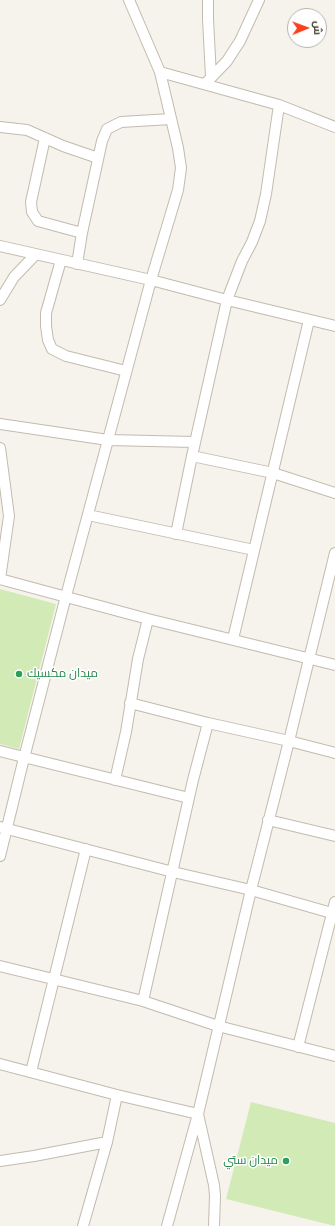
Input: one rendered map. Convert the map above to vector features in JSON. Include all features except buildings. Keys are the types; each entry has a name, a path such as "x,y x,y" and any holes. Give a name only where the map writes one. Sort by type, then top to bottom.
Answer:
{"street":[{"path":"0,856 3,828 24,758 126,371 178,190 181,168 160,72 129,0"},
{"path":"208,0 208,80"},
{"path":"208,80 227,61 240,41 259,0"},
{"path":"160,72 208,80 335,127"},
{"path":"176,534 227,300 242,260 252,242 260,221 266,194 279,105"},
{"path":"77,264 98,158 107,129 121,122 171,119"},
{"path":"0,127 27,130 63,146 98,158"},
{"path":"45,138 31,202 32,212 38,221 82,233"},
{"path":"0,246 151,280 335,326"},
{"path":"0,300 14,277 36,254"},
{"path":"61,260 46,313 48,340 52,349 66,356 126,371"},
{"path":"233,639 309,320"},
{"path":"0,424 108,440 195,442"},
{"path":"0,448 4,500 9,516 8,532 0,579 148,619 335,665"},
{"path":"192,456 273,473 335,493"},
{"path":"88,515 254,550"},
{"path":"167,1226 198,1114 268,820 310,659 331,586 335,553"},
{"path":"115,780 125,738 138,659 148,619"},
{"path":"130,703 335,753"},
{"path":"143,1001 199,754 208,723"},
{"path":"0,752 189,798"},
{"path":"268,820 335,836"},
{"path":"3,828 173,872 251,890 333,914"},
{"path":"31,1072 86,849"},
{"path":"298,1047 335,902"},
{"path":"0,966 143,1001 218,1026 335,1056"},
{"path":"0,1064 117,1095 198,1114"},
{"path":"83,1226 107,1142 117,1095"},
{"path":"198,1114 214,1185 214,1226"},
{"path":"0,1161 107,1142"}],"green space":[{"name":"ميدان مكسيك","path":"0,589 56,604 19,749 0,744"},
{"name":"ميدان ستي","path":"251,1102 335,1123 335,1226 226,1199"}],"place":[{"name":"ميدان مكسيك","path":"19,674"},
{"name":"ميدان ستي","path":"286,1161"}]}
